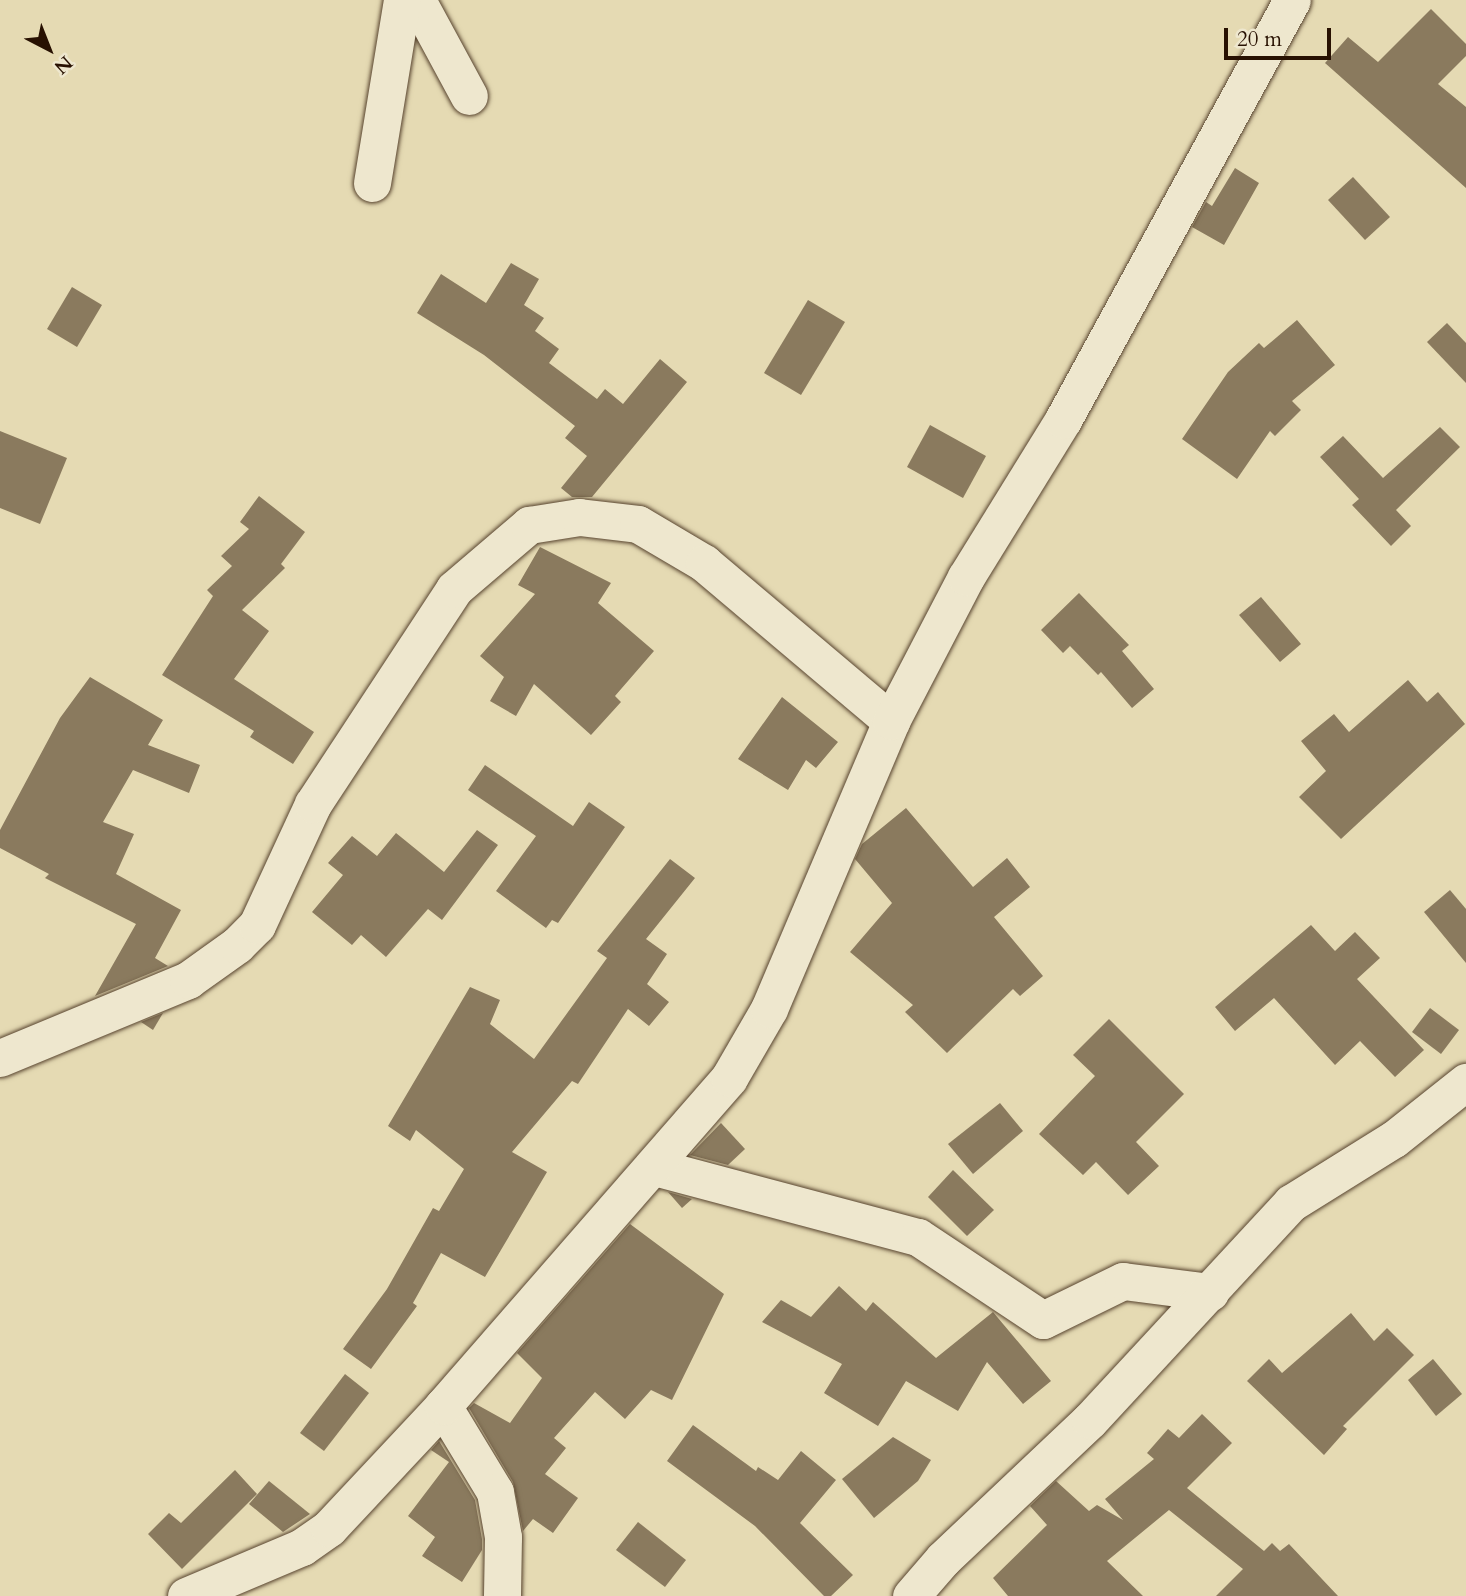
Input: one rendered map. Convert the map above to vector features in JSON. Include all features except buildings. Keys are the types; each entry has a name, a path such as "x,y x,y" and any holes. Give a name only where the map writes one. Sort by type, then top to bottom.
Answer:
{"street":[{"path":"372,183 402,0"},
{"path":"417,0 469,96"},
{"path":"186,1596 302,1547 329,1528 443,1406 729,1078 769,1009 891,721 965,576 1063,420 1292,0"},
{"path":"0,1058 188,980 237,946 257,925 313,804 454,589 529,526 579,517 638,524 704,563 891,721"},
{"path":"911,1596 943,1559 1090,1420 1291,1203 1394,1139 1466,1082"},
{"path":"654,1167 918,1237 1043,1320 1123,1281 1210,1292"},
{"path":"443,1406 495,1492 503,1537 502,1596"}]}
